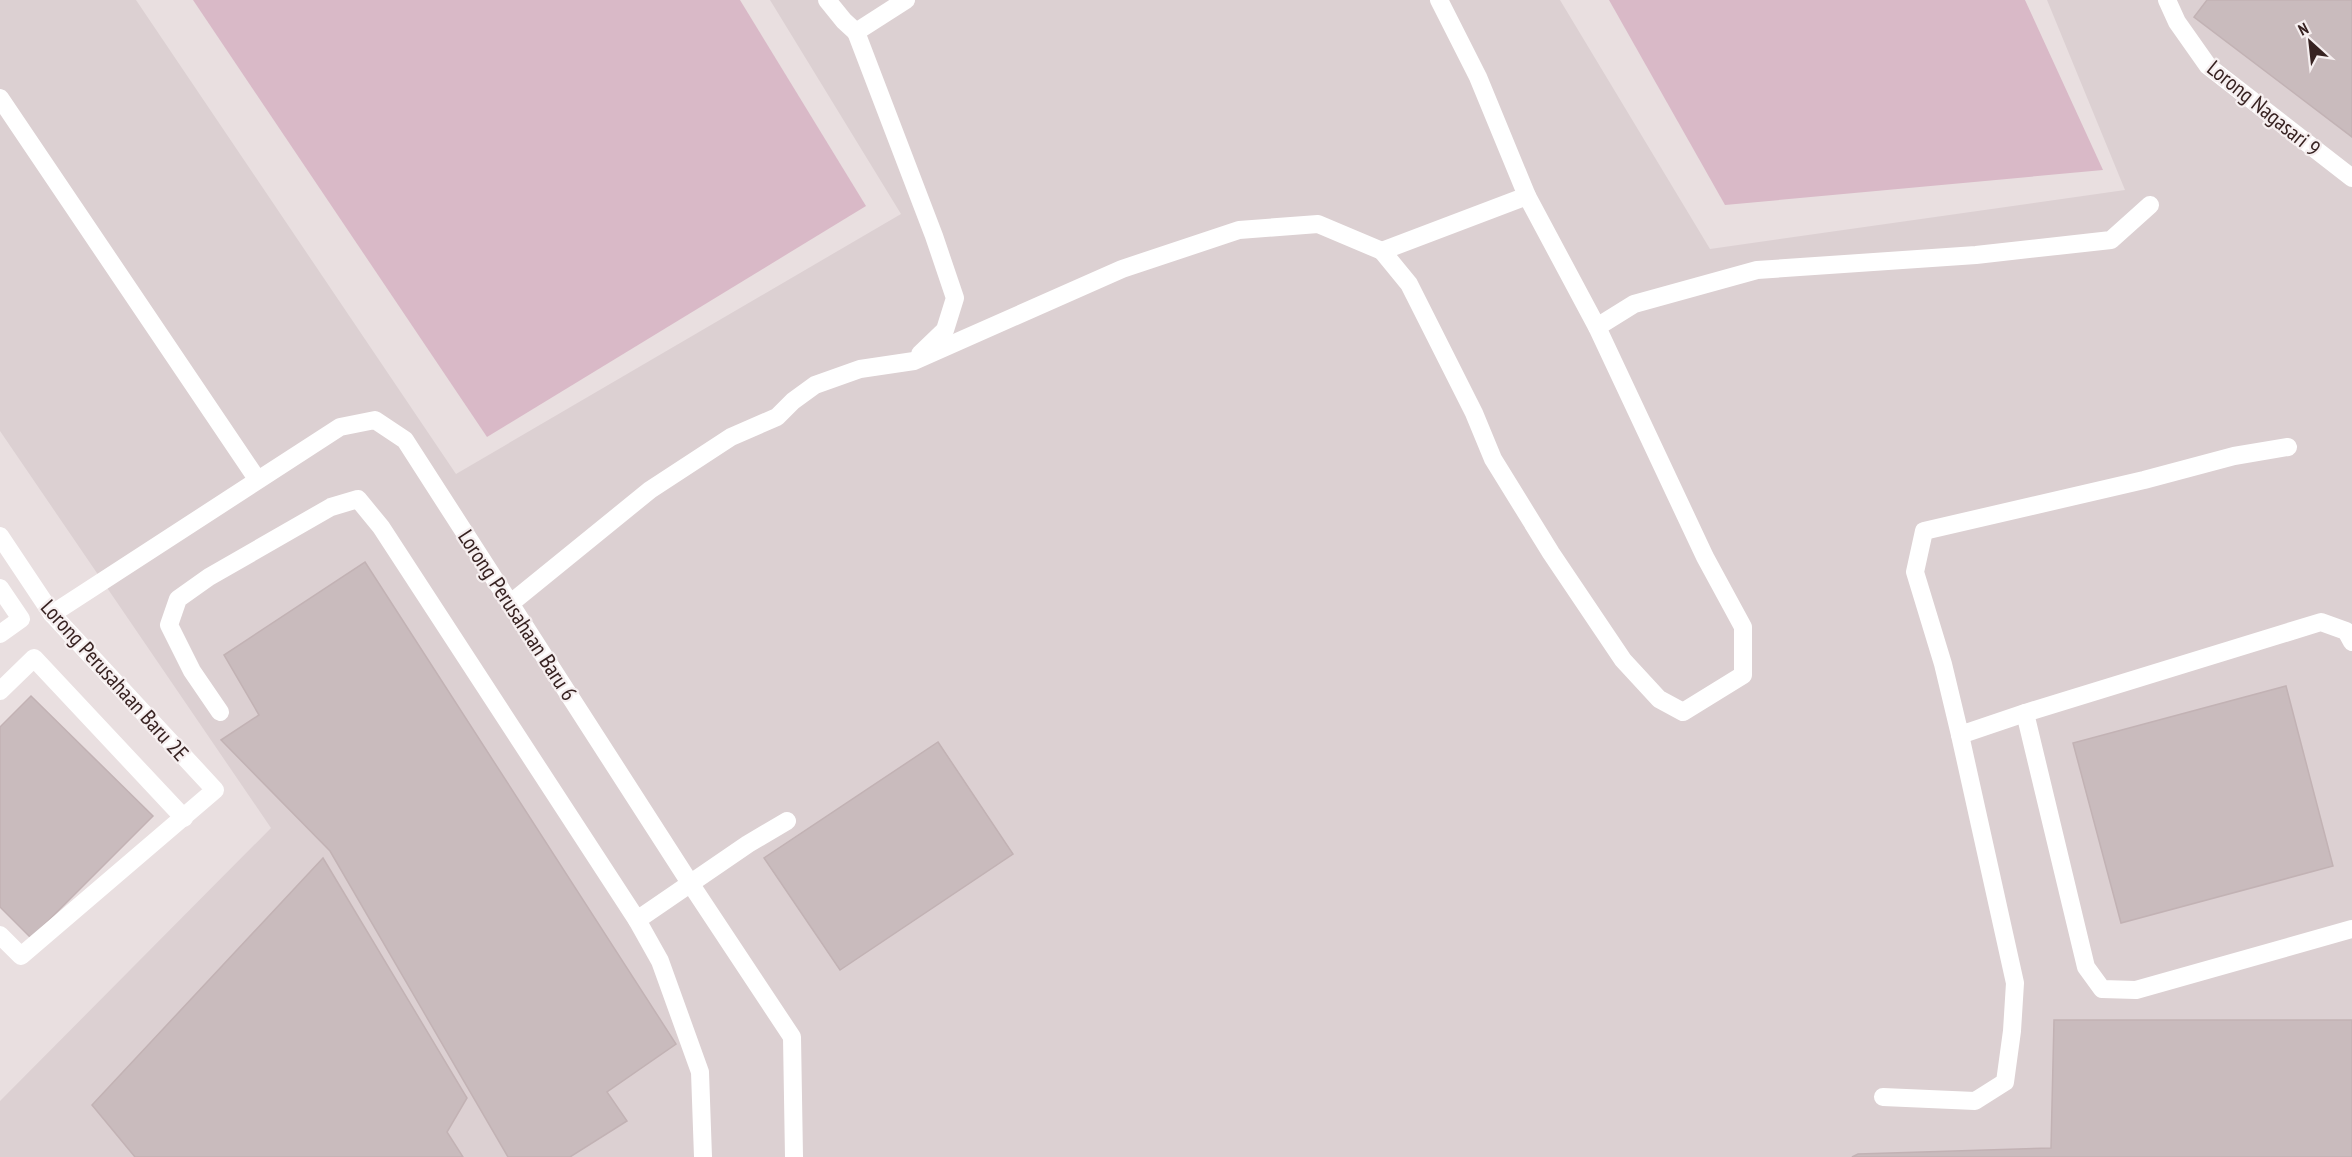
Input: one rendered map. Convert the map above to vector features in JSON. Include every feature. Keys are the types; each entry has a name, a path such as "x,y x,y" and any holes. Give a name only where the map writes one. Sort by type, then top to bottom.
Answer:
{"street":[{"path":"827,0 856,32 955,298 945,330 914,361"},
{"path":"856,32 906,0"},
{"path":"511,603 650,490 731,437 777,417 793,401 815,385 860,369 914,361 1122,269 1239,230 1318,224 1382,252 1409,284 1474,413 1493,459 1551,553 1623,660 1659,699 1683,712 1743,675 1743,627 1705,557 1597,327 1527,196 1478,77 1439,0"},
{"name":"Lorong Nagasari 9","path":"2167,0 2177,22 2208,66 2352,178"},
{"path":"0,98 257,479"},
{"path":"1382,252 1527,196"},
{"path":"1597,327 1634,304 1757,270 1976,255 2111,240 2150,205"},
{"name":"Lorong Perusahaan Baru 6","path":"51,614 340,427 375,420 405,440 690,883 792,1037 794,1157"},
{"path":"1883,1097 1975,1101 2005,1082 2012,1031 2015,983 1943,664 1916,573 1924,531 2133,483 2234,456 2288,447"},
{"path":"220,712 192,671 169,625 178,599 209,578 332,507 358,500 381,527 637,920 660,961 700,1072 703,1157"},
{"name":"Lorong Perusahaan Baru 2E","path":"0,536 51,614 215,790 184,818"},
{"path":"0,588 21,619 0,634"},
{"path":"1960,735 2321,622 2346,631 2352,642"},
{"path":"0,691 33,658 184,818 21,956 0,935"},
{"path":"2025,713 2086,967 2102,989 2136,990 2352,929"},
{"path":"637,920 786,821"}],"shaded area":[{"path":"0,0 136,0 456,474 901,214 770,0 1560,0 1710,249 2125,190 2047,0 2352,0 2352,1157 0,1157 0,1101 271,828 0,431"},
{"path":"193,0 740,0 866,206 487,437"},
{"path":"1609,0 2025,0 2103,170 1725,205"}],"building":[{"path":"2207,0 2352,0 2352,137 2194,17"},
{"path":"365,562 676,1044 607,1092 627,1121 570,1157 508,1157 330,851 221,740 259,715 224,655"},
{"path":"2286,686 2333,866 2121,923 2073,743"},
{"path":"31,696 153,816 31,938 0,907 0,727"},
{"path":"938,742 1013,854 840,970 764,858"},
{"path":"323,858 467,1098 447,1132 463,1157 135,1157 92,1105"},
{"path":"2054,1020 2352,1020 2352,1157 1852,1157 1858,1154 2051,1148"}]}
